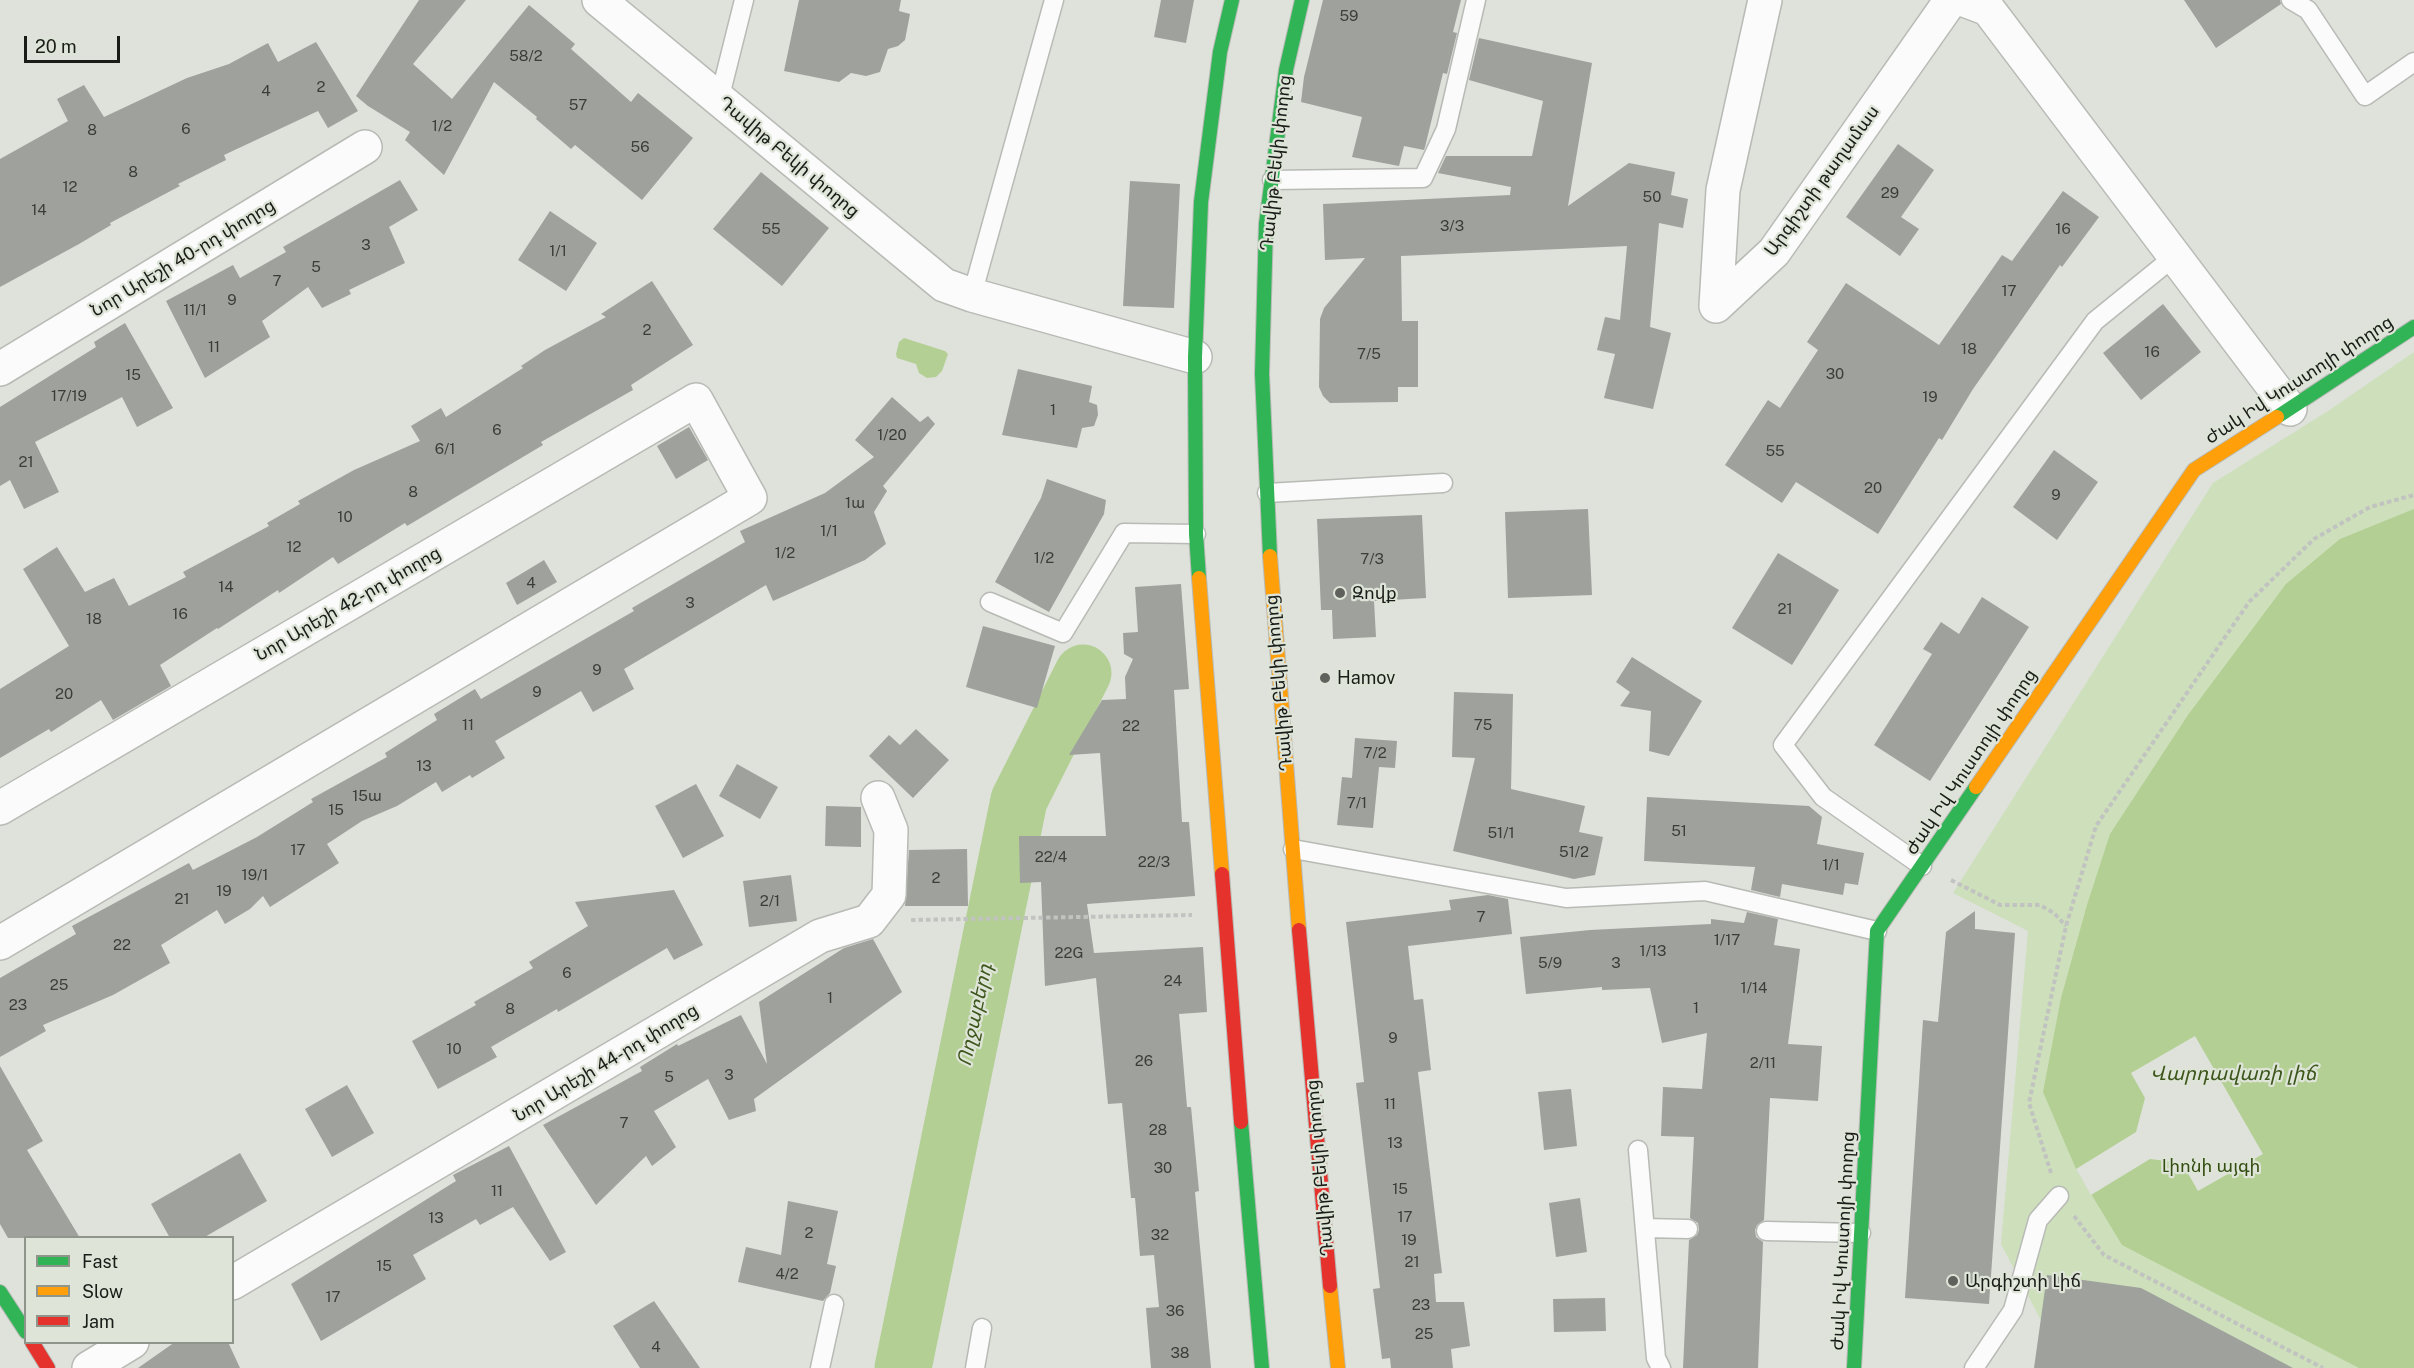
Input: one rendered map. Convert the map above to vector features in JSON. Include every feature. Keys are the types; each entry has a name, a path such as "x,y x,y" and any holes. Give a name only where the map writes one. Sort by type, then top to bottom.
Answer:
{"main road":[{"path":"1232,0 1220,52 1201,202 1195,357 1196,534 1244,1165 1262,1368"},
{"name":"Դավիթ Բեկի փողոց","path":"1302,0 1286,70 1266,224 1262,374 1270,567 1338,1368"},
{"name":"Ժակ Իվ Կուստոյի փողոց","path":"1854,1368 1877,931 2194,470 2290,410 2414,327"},
{"path":"0,1292 24,1329"},
{"path":"33,1344 48,1368"}],"street":[{"name":"Դավիթ Բեկի փողոց","path":"599,0 944,285 972,295 1195,357"},
{"name":"Արգիշտի թաղամաս","path":"1765,0 1723,190 1716,306 1774,252 1951,0"},
{"path":"1964,0 1988,9 2290,410"},
{"name":"Նոր Արեշի 40-րդ փողոց","path":"0,369 365,147"},
{"name":"Նոր Արեշի 42-րդ փողոց","path":"0,808 696,400 750,498 0,943"},
{"name":"Նոր Արեշի 44-րդ փողոց","path":"234,1282 820,936 869,921 890,895 891,830 878,798"},
{"path":"89,1368 129,1344"}],"lane":[{"path":"719,100 744,0"},
{"path":"972,295 1054,0"},
{"path":"1272,180 1423,178 1446,129 1476,0"},
{"path":"2292,0 2308,10 2365,96 2414,62"},
{"path":"1922,866 1822,797 1783,745 2095,321 2175,256"},
{"path":"1267,493 1443,483"},
{"path":"990,602 1063,633 1124,533 1196,534"},
{"path":"1293,849 1566,898 1704,891 1877,931"},
{"path":"1638,1150 1656,1358 1661,1368"},
{"path":"1974,1368 2013,1310 2037,1220 2059,1196"},
{"path":"1645,1228 1688,1229"},
{"path":"1766,1231 1861,1233"},
{"path":"820,1368 834,1304"},
{"path":"975,1368 982,1328"}],"path":[{"path":"2323,1368 2104,1255 2059,1196 2029,1102 2066,926 2096,826 2249,602 2314,539 2370,507 2414,495"},
{"path":"1922,866 2000,905 2040,905 2054,913 2066,926"},
{"path":"958,919 1226,914"}],"green space":[{"name":"Վարդավառի լիճ","path":"2414,352 2414,1368 2066,1368 2001,1244 2028,931 1953,893 2213,483 2328,411"}],"water":[{"path":"904,338 948,354 942,371 936,377 927,378 919,373 916,364 897,358 899,342"},
{"name":"Վարդավառի լիճ","path":"2414,509 2414,1368 2359,1368 2122,1245 2076,1169 2043,1092 2061,998 2110,834 2188,715 2286,584 2340,539"}],"pier":[{"path":"2195,1036 2263,1154 2198,1191 2182,1163 2150,1159 2091,1195 2076,1169 2136,1132 2145,1098 2131,1073"}],"building":[{"path":"419,0 466,0 413,64 452,99 529,5 575,44 571,49 631,102 638,93 693,138 642,200 575,145 571,149 536,119 537,117 494,82 444,175 405,140 410,132 356,96"},
{"path":"799,0 901,0 899,11 910,14 905,40 898,46 888,49 880,72 866,76 851,73 839,82 784,71"},
{"path":"1161,0 1194,0 1186,43 1154,37"},
{"path":"1323,0 1461,0 1453,32 1457,33 1447,74 1443,73 1424,150 1404,146 1399,166 1352,157 1362,117 1301,102 1304,77"},
{"path":"2184,0 2280,0 2281,4 2216,48"},
{"path":"1479,38 1592,63 1568,206 1629,163 1675,172 1671,195 1688,199 1683,228 1659,223 1650,327 1671,333 1653,409 1604,398 1615,354 1597,350 1605,317 1620,320 1627,246 1401,256 1402,321 1418,321 1418,387 1398,387 1398,402 1330,403 1323,396 1319,387 1320,319 1324,308 1365,258 1325,260 1323,204 1510,195 1511,187 1438,173 1446,156 1532,156 1543,101 1469,80"},
{"path":"316,42 358,111 328,128 318,111 224,155 226,160 178,184 180,186 110,223 111,225 79,244 0,287 0,159 68,121 57,99 84,85 104,117 187,78 229,64 268,43 278,62"},
{"path":"1898,144 1934,170 1901,217 1919,229 1900,256 1846,217"},
{"path":"761,172 829,228 782,286 713,229"},
{"path":"400,180 418,210 389,227 405,263 349,290 351,294 322,308 308,287 262,321 270,337 205,378 166,301 233,265 240,278 286,252 283,247"},
{"path":"1130,181 1180,184 1174,308 1123,306"},
{"path":"2063,191 2099,217 2062,267 2060,265 1973,389 1942,440 1939,438 1878,534 1796,482 1782,503 1725,465 1768,400 1780,408 1818,350 1807,342 1846,283 1939,345 2002,255 2012,261"},
{"path":"550,211 597,243 566,291 518,260"},
{"path":"652,281 693,345 631,385 633,390 541,442 543,445 407,526 405,523 338,564 333,557 279,593 278,590 217,628 160,665 171,686 113,720 101,700 51,732 49,729 0,758 0,689 69,646 23,569 57,547 85,592 114,578 129,606 186,577 183,572 269,526 267,523 300,504 298,501 354,470 420,441 411,426 441,408 446,417 523,368 521,366 545,350 606,317 601,314"},
{"path":"2163,304 2201,352 2141,400 2103,353"},
{"path":"125,323 173,408 137,427 122,397 35,442 59,492 24,509 10,480 0,486 0,407 96,347 94,342"},
{"path":"1018,369 1092,386 1089,402 1097,405 1098,415 1094,426 1082,428 1077,448 1002,435"},
{"path":"892,397 920,422 928,416 935,424 883,486 887,491 874,512 886,544 865,560 773,601 766,585 624,669 634,689 593,712 581,691 495,741 505,758 472,778 470,775 442,792 436,782 397,806 362,821 327,844 339,863 270,907 263,896 250,909 225,924 217,910 161,945 170,963 113,995 43,1025 46,1031 0,1057 0,978 76,934 72,926 189,863 193,870 257,837 313,802 311,799 387,757 385,753 437,720 434,714 475,689 481,699 634,611 632,608 745,542 740,531 825,493 874,457 855,440"},
{"path":"689,427 708,460 676,479 657,446"},
{"path":"2054,450 2098,482 2057,540 2013,507"},
{"path":"1047,479 1106,500 1104,514 1049,612 995,582 1041,498"},
{"path":"1588,509 1592,595 1508,598 1505,512"},
{"path":"1422,515 1426,598 1374,601 1376,637 1333,639 1332,610 1321,610 1317,519"},
{"path":"1778,553 1839,590 1792,665 1732,628"},
{"path":"544,560 557,582 517,605 506,583"},
{"path":"1181,584 1189,689 1174,690 1182,822 1189,822 1195,896 1087,904 1094,953 1203,947 1207,1012 1179,1014 1187,1107 1191,1107 1199,1191 1195,1192 1211,1368 1151,1368 1146,1308 1159,1307 1154,1255 1140,1256 1135,1198 1131,1198 1122,1103 1108,1104 1096,978 1045,986 1041,882 1020,883 1019,836 1106,836 1100,753 1069,755 1102,700 1126,699 1125,677 1133,659 1124,654 1123,633 1138,632 1135,587"},
{"path":"1982,597 2029,627 1930,781 1874,745 1932,654 1923,649 1941,622 1959,634"},
{"path":"983,626 1055,646 1037,708 966,687"},
{"path":"1632,657 1702,701 1669,756 1649,751 1651,711 1620,706 1630,692 1616,682"},
{"path":"1454,692 1513,694 1511,789 1585,806 1579,832 1603,837 1595,875 1574,879 1453,851 1475,758 1452,757"},
{"path":"916,729 949,760 913,798 869,756 889,735 900,745"},
{"path":"1355,738 1397,741 1395,768 1379,767 1373,828 1337,825 1342,777 1352,778"},
{"path":"737,764 778,787 760,819 719,796"},
{"path":"696,784 724,836 683,858 655,806"},
{"path":"1647,797 1809,806 1822,817 1817,844 1864,853 1858,885 1845,883 1843,895 1782,884 1780,897 1751,890 1755,867 1644,861"},
{"path":"826,806 861,807 861,847 825,846"},
{"path":"967,849 968,906 905,906 909,850"},
{"path":"791,875 797,921 749,927 743,881"},
{"path":"674,890 703,945 674,960 667,948 558,1012 557,1009 491,1047 497,1057 438,1089 412,1041 476,1005 474,1002 533,968 529,962 588,926 575,902"},
{"path":"1488,895 1508,899 1512,934 1408,946 1414,1000 1423,999 1431,1070 1418,1072 1442,1273 1434,1274 1436,1302 1464,1302 1470,1346 1451,1349 1453,1368 1391,1368 1390,1358 1382,1359 1373,1289 1380,1288 1356,1083 1364,1082 1346,922 1451,910 1449,900"},
{"path":"1975,911 1975,929 2015,933 1989,1304 1905,1298 1923,1020 1938,1022 1946,932"},
{"path":"1747,912 1778,919 1774,945 1800,949 1788,1044 1822,1046 1818,1101 1770,1098 1764,1220 1757,1225 1755,1230 1756,1237 1763,1242 1758,1368 1683,1368 1689,1240 1697,1235 1699,1230 1698,1223 1690,1218 1694,1137 1661,1136 1663,1087 1702,1089 1707,1033 1662,1043 1650,988 1602,990 1602,987 1526,994 1520,937 1590,930 1711,924 1711,919 1744,923"},
{"path":"873,939 902,992 754,1099 756,1111 729,1120 708,1079 654,1111 676,1147 652,1166 646,1156 596,1205 543,1125 642,1071 640,1067 677,1044 678,1046 741,1015 767,1064 759,1002 844,948"},
{"path":"0,1066 43,1141 27,1150 79,1236 8,1238 0,1224"},
{"path":"347,1085 374,1133 332,1157 305,1109"},
{"path":"1571,1089 1577,1146 1544,1150 1538,1092"},
{"path":"509,1146 566,1252 550,1261 513,1207 480,1225 476,1219 413,1255 426,1279 321,1341 291,1284 456,1181 453,1175"},
{"path":"240,1153 267,1201 206,1236 169,1236 151,1204"},
{"path":"1580,1198 1587,1252 1556,1257 1549,1203"},
{"path":"788,1201 838,1211 827,1264 836,1266 830,1293 823,1301 738,1282 746,1247 781,1255"},
{"path":"2047,1275 2141,1288 2293,1368 2034,1368"},
{"path":"1605,1298 1606,1331 1554,1332 1553,1299"},
{"path":"654,1301 700,1368 640,1368 613,1326"},
{"path":"172,1344 229,1344 240,1368 138,1368"}],"waterway":[{"name":"Ողջաբերդ","path":"903,1368 1019,800 1083,673"}],"traffic: fast":[{"path":"1199,578 1196,534 1195,357 1201,202 1220,52 1232,0"},
{"path":"1270,556 1262,374 1266,224 1286,70 1302,0"},
{"path":"2277,417 2414,327"},
{"path":"1854,1368 1877,931 1976,787"},
{"path":"1241,1122 1262,1368"},
{"path":"0,1292 24,1329"}],"traffic: slow":[{"path":"1976,787 2194,470 2277,417"},
{"path":"1270,556 1299,930"},
{"path":"1199,578 1222,874"},
{"path":"1330,1286 1338,1368"}],"traffic: jam":[{"path":"1222,874 1241,1122"},
{"path":"1299,930 1330,1286"},
{"path":"33,1344 48,1368"}],"place":[{"name":"Զովք","path":"1340,593"},
{"name":"Hamov","path":"1325,678"},
{"name":"Արգիշտի Լիճ","path":"1953,1281"}],"park label":[{"name":"Լիոնի այգի","path":"2211,1166"}]}
